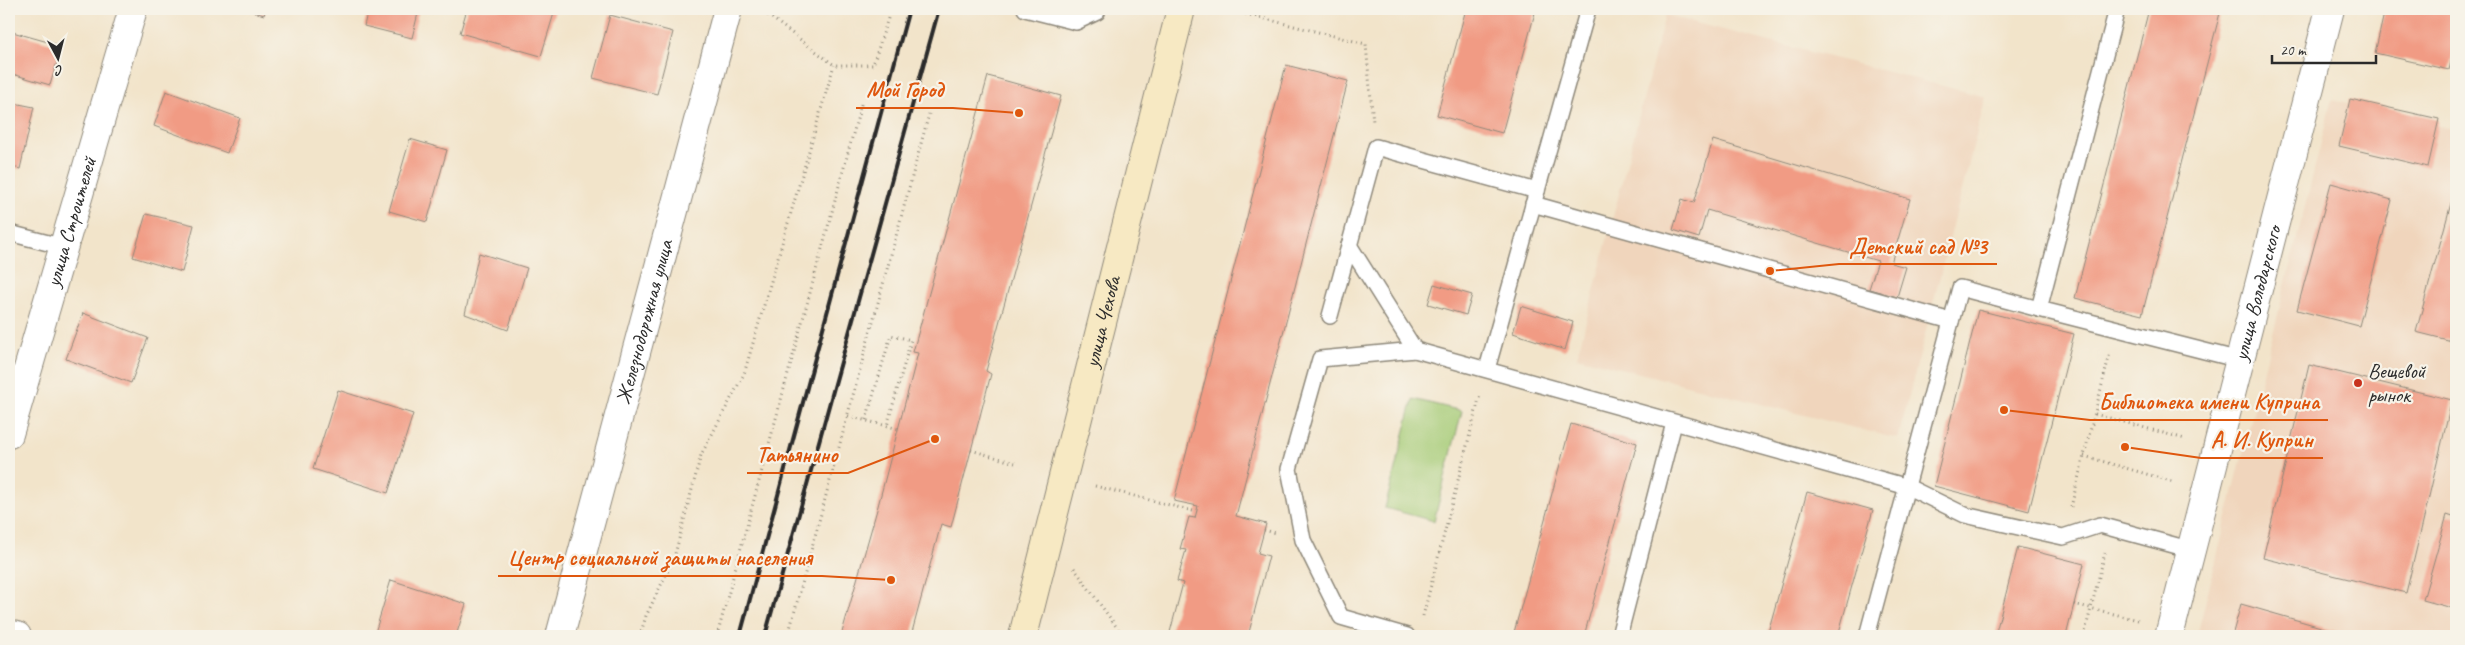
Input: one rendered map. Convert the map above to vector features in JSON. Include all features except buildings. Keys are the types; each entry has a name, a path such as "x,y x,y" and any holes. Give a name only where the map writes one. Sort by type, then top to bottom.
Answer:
{"street":[{"name":"улица Строителей","path":"9,434 133,9"},
{"name":"Железнодорожная улица","path":"560,636 728,9"},
{"name":"улица Чехова","path":"1023,636 1181,9"},
{"name":"улица Володарского","path":"2170,636 2330,9"},
{"path":"9,634 17,636"}],"lane":[{"path":"1025,9 1076,22 1097,12 1097,9"},
{"path":"1487,369 1588,9"},
{"path":"2039,308 2117,9"},
{"path":"1330,316 1376,147 1535,198 1951,321"},
{"path":"9,233 64,247"},
{"path":"1349,245 1415,350"},
{"path":"1867,636 1960,288 2240,360"},
{"path":"1407,636 1341,617 1303,540 1289,470 1320,360 1415,350 1908,487 1965,515 2063,537 2100,525 2192,550"},
{"path":"1619,636 1674,423"}],"path":[{"path":"760,9 834,65 873,65 890,9"},
{"path":"1226,9 1366,44 1376,147"},
{"path":"640,636 646,616 674,558 701,455 744,374 834,65"},
{"path":"717,636 862,101"},
{"path":"788,636 929,114"},
{"path":"2063,537 2116,328"},
{"path":"866,420 891,334 911,340 887,426"},
{"path":"1423,617 1487,369"},
{"path":"2095,414 2185,439"},
{"path":"848,416 898,429"},
{"path":"971,450 1015,463"},
{"path":"2084,456 2174,482"},
{"path":"1095,486 1197,512"},
{"path":"2084,636 2111,528"},
{"path":"1074,568 1123,636"},
{"path":"2074,604 2138,620"}],"shaded area":[{"path":"1665,15 1986,97 1898,439 1577,357"},
{"name":"Вещевой рынок","path":"2332,99 2456,130 2456,636 2197,636"}],"green space":[{"path":"1413,399 1462,411 1434,521 1385,508"}],"railway":[{"path":"740,636 909,9"},
{"path":"765,636 939,9"}],"place":[{"name":"Мой Город","path":"1019,113"},
{"name":"Детский сад №3","path":"1770,271"},
{"name":"Вещевой рынок","path":"2358,383"},
{"name":"Библиотека имени Куприна","path":"2004,410"},
{"name":"Татьянино","path":"935,439"},
{"name":"А. И. Куприн","path":"2125,447"},
{"name":"Центр социальной защиты населения","path":"891,580"}]}
